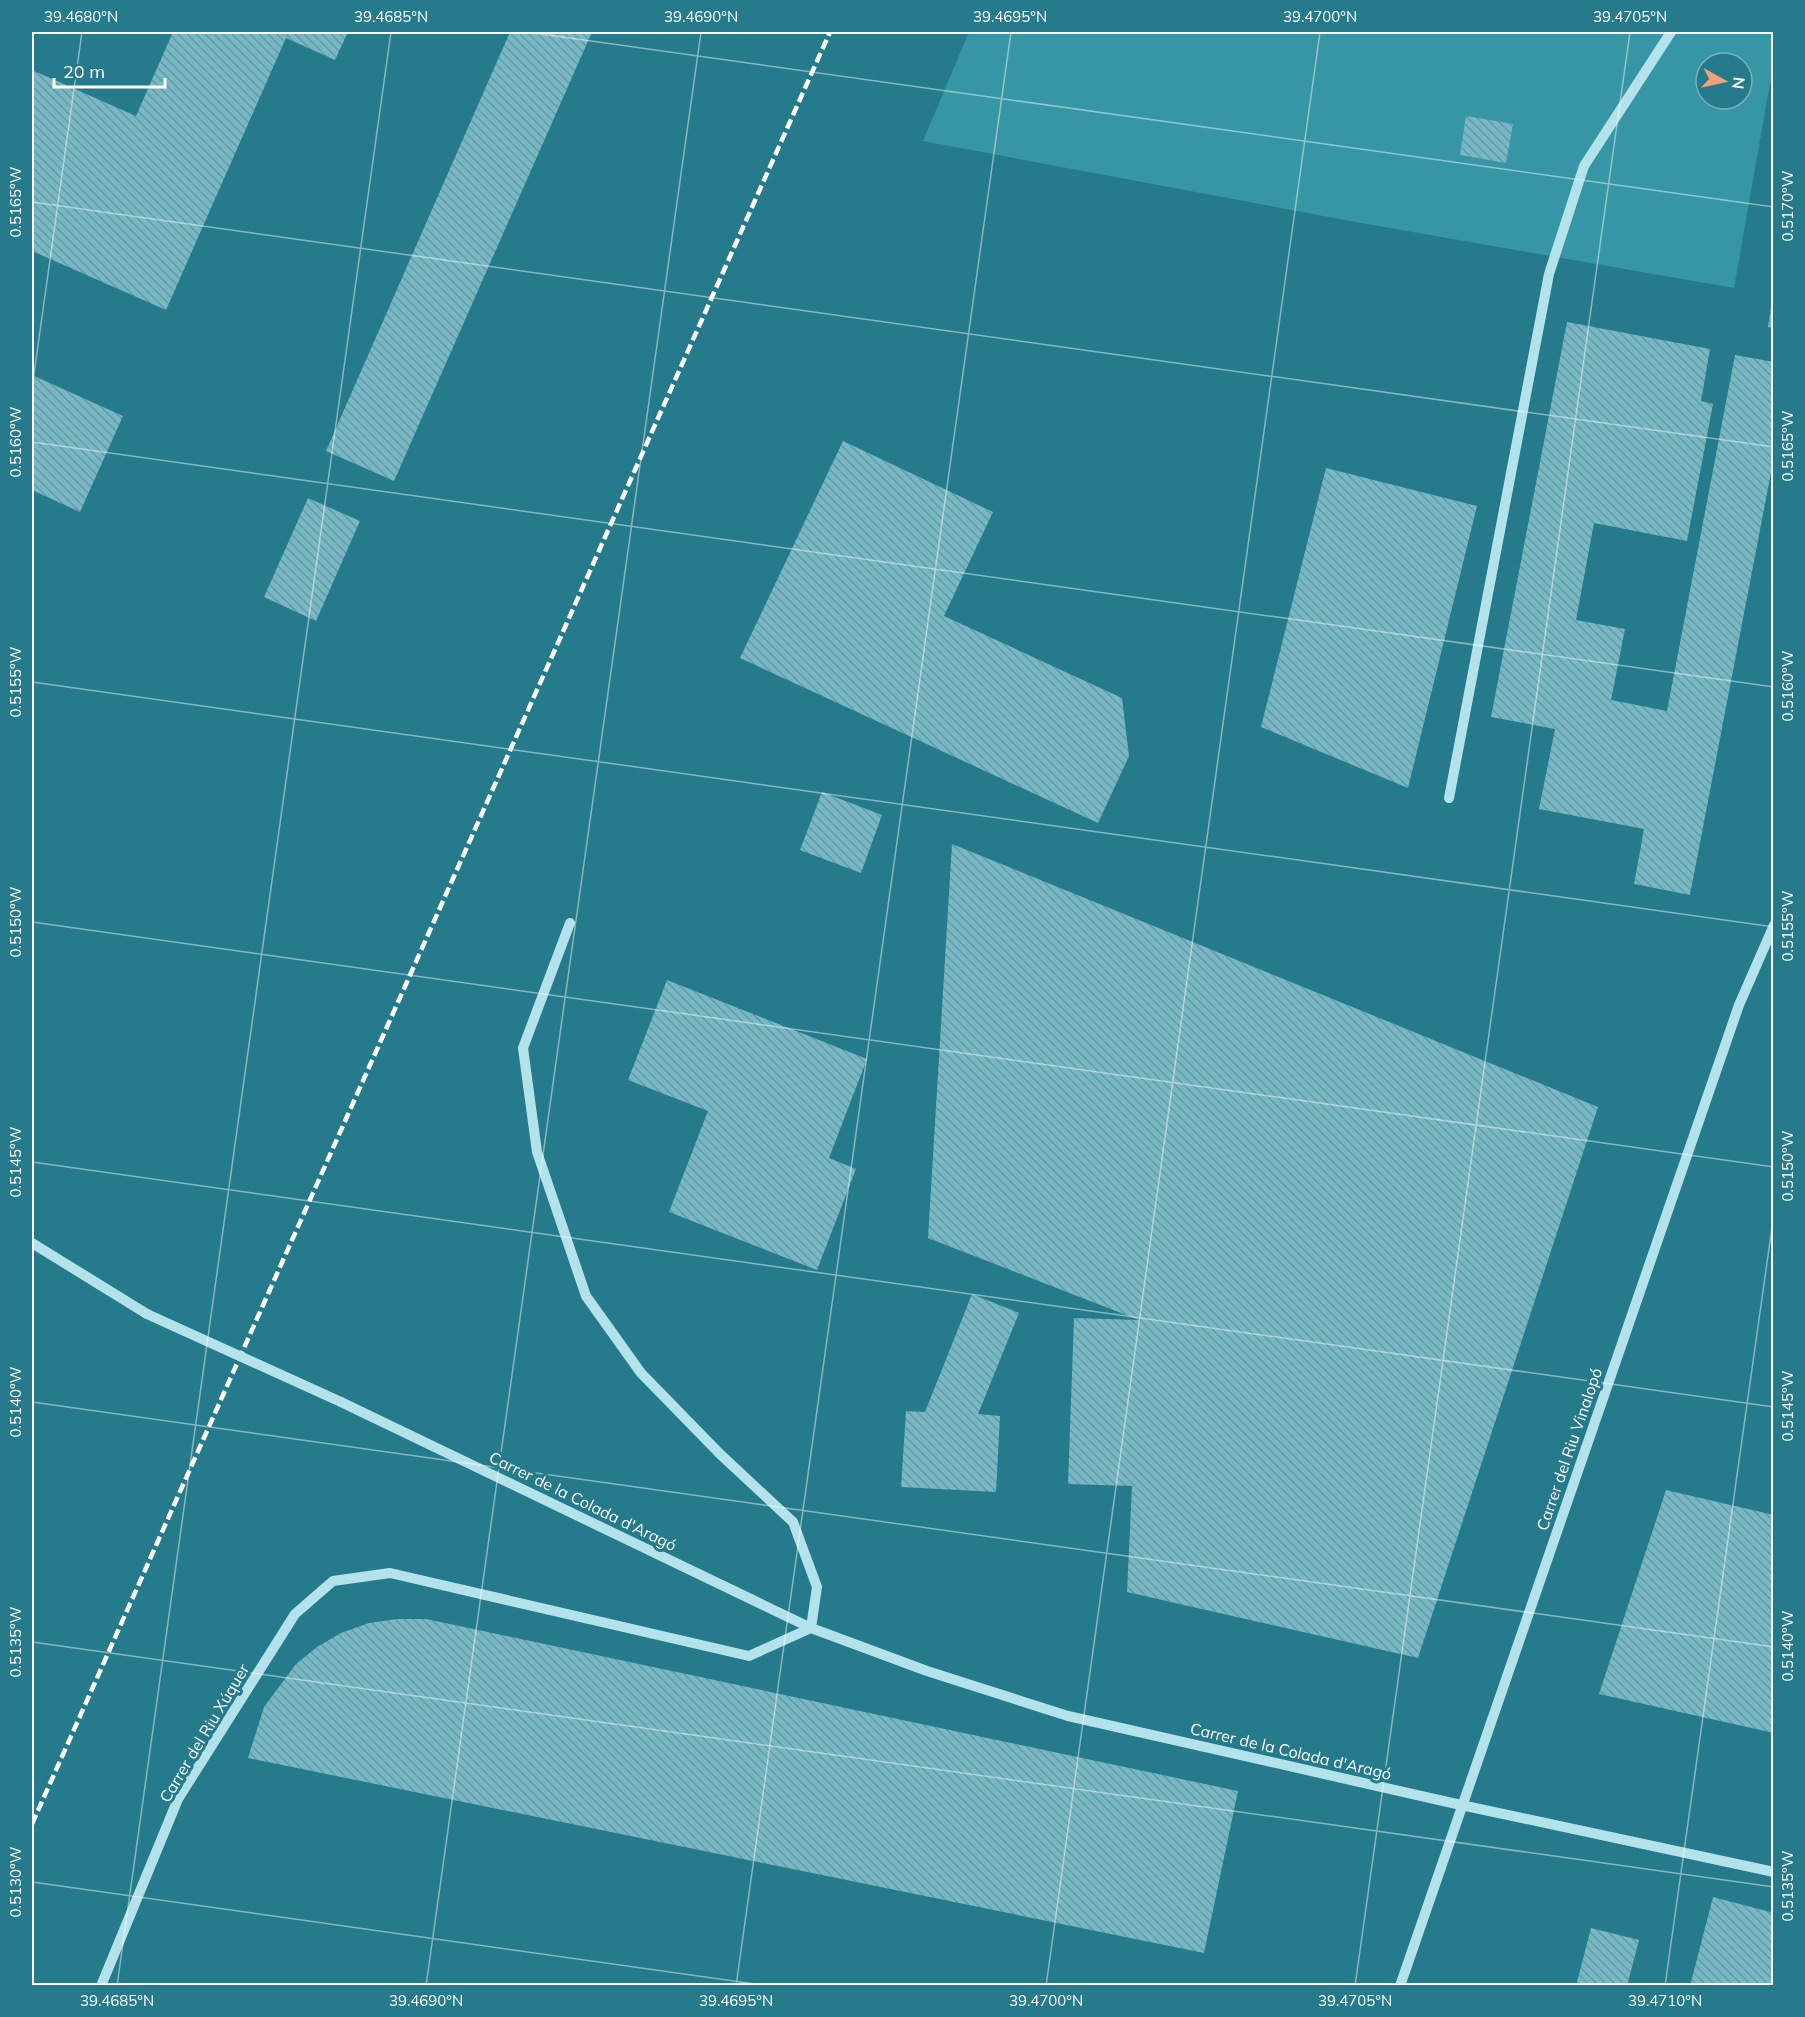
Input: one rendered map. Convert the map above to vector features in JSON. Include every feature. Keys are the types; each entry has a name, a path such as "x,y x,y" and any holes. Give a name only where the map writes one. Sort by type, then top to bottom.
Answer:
{"street":[{"path":"1449,798 1549,274 1584,166 1671,32"},
{"path":"570,923 523,1048 537,1152 586,1296 641,1373 720,1455 793,1522 817,1587 811,1628"},
{"name":"Carrer del Riu Vinalopó","path":"1400,1986 1736,1017 1773,925"},
{"name":"Carrer de la Colada d'Aragó","path":"32,1243 147,1314 341,1402 811,1628 927,1671 1068,1716 1461,1805 1773,1872"},
{"name":"Carrer del Riu Xúquer","path":"101,1986 178,1799 295,1614 333,1581 390,1573 749,1656 811,1628"}],"green space":[{"path":"969,32 1773,32 1773,66 1734,288 1361,223 923,141"}],"building":[{"path":"173,32 348,32 335,60 286,38 166,310 32,251 32,70 136,116"},
{"path":"510,32 592,32 394,481 326,451"},
{"path":"1466,116 1513,124 1506,163 1460,155"},
{"path":"1772,301 1774,302 1774,328 1768,327"},
{"path":"1567,322 1710,349 1701,401 1713,404 1687,541 1594,523 1576,620 1625,629 1611,700 1667,711 1735,355 1774,362 1774,457 1690,895 1634,884 1644,829 1539,809 1555,729 1491,717"},
{"path":"32,375 123,416 80,512 32,490"},
{"path":"843,441 993,512 944,616 1122,698 1129,756 1098,823 740,658"},
{"path":"1326,468 1477,506 1408,788 1261,727"},
{"path":"308,498 360,521 316,621 264,597"},
{"path":"822,792 882,815 861,873 800,850"},
{"path":"952,844 1598,1107 1418,1658 1127,1592 1132,1486 1068,1484 1074,1318 1139,1320 928,1238"},
{"path":"667,980 867,1059 829,1158 856,1169 817,1270 669,1212 708,1111 628,1080"},
{"path":"972,1294 1019,1313 978,1414 1000,1416 996,1492 901,1487 906,1411 925,1412"},
{"path":"1666,1490 1774,1515 1774,1733 1599,1694"},
{"path":"397,1619 426,1619 1238,1791 1204,1953 248,1758 264,1707 296,1664 317,1647 341,1633 369,1623"},
{"path":"1713,1897 1774,1913 1774,1986 1690,1986"},
{"path":"1591,1928 1639,1940 1627,1986 1576,1986"}],"railway":[{"path":"32,1824 830,32"}]}
